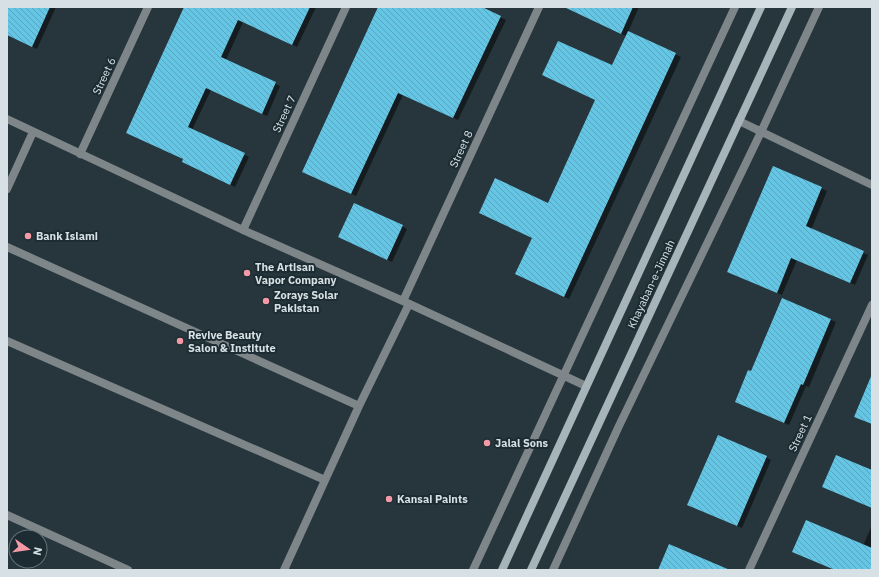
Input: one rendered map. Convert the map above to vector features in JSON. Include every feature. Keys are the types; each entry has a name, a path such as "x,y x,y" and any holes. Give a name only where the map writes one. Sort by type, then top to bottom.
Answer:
{"main road":[{"name":"Khayaban-e-Jinnah","path":"502,570 762,7"},
{"name":"Khayaban-e-Jinnah","path":"531,570 792,7"}],"street":[{"name":"Street 6","path":"80,154 148,7"},
{"name":"Street 7","path":"243,230 346,7"},
{"name":"Street 8","path":"284,570 360,406 540,7"},
{"path":"472,570 735,7"},
{"path":"553,570 618,428 761,132 819,7"},
{"path":"7,119 243,230 406,302 586,386"},
{"path":"739,121 872,185"},
{"path":"7,190 33,132"},
{"path":"7,247 360,406"},
{"name":"Street 1","path":"749,570 872,305"},
{"path":"7,341 325,480"},
{"path":"7,515 128,570"}],"building":[{"path":"7,7 50,7 32,47 7,35"},
{"path":"184,7 310,7 292,45 238,20 221,57 276,82 262,114 206,88 188,127 245,153 230,185 182,162 183,159 126,133"},
{"path":"378,7 482,7 501,16 453,118 398,93 351,194 302,172"},
{"path":"564,7 633,7 621,34"},
{"path":"628,31 676,53 564,297 515,274 532,238 479,213 495,178 548,203 595,100 542,75 558,41 612,65"},
{"path":"773,166 822,187 806,226 864,251 850,283 791,258 777,293 727,272"},
{"path":"354,203 403,225 387,260 338,237"},
{"path":"782,298 831,319 803,385 801,384 784,423 735,402 748,370 751,371"},
{"path":"872,374 872,424 854,417"},
{"path":"718,435 767,456 737,526 687,505"},
{"path":"836,455 872,470 872,508 822,487"},
{"path":"806,520 872,548 872,570 835,570 792,552"},
{"path":"669,544 730,570 658,570"}],"place":[{"name":"Bank Islami","path":"28,236"},
{"name":"The Artisan Vapor Company","path":"247,273"},
{"name":"Zorays Solar Pakistan","path":"266,301"},
{"name":"Revive Beauty Salon & Institute","path":"180,341"},
{"name":"Jalal Sons","path":"487,443"},
{"name":"Kansai Paints","path":"389,499"}]}
